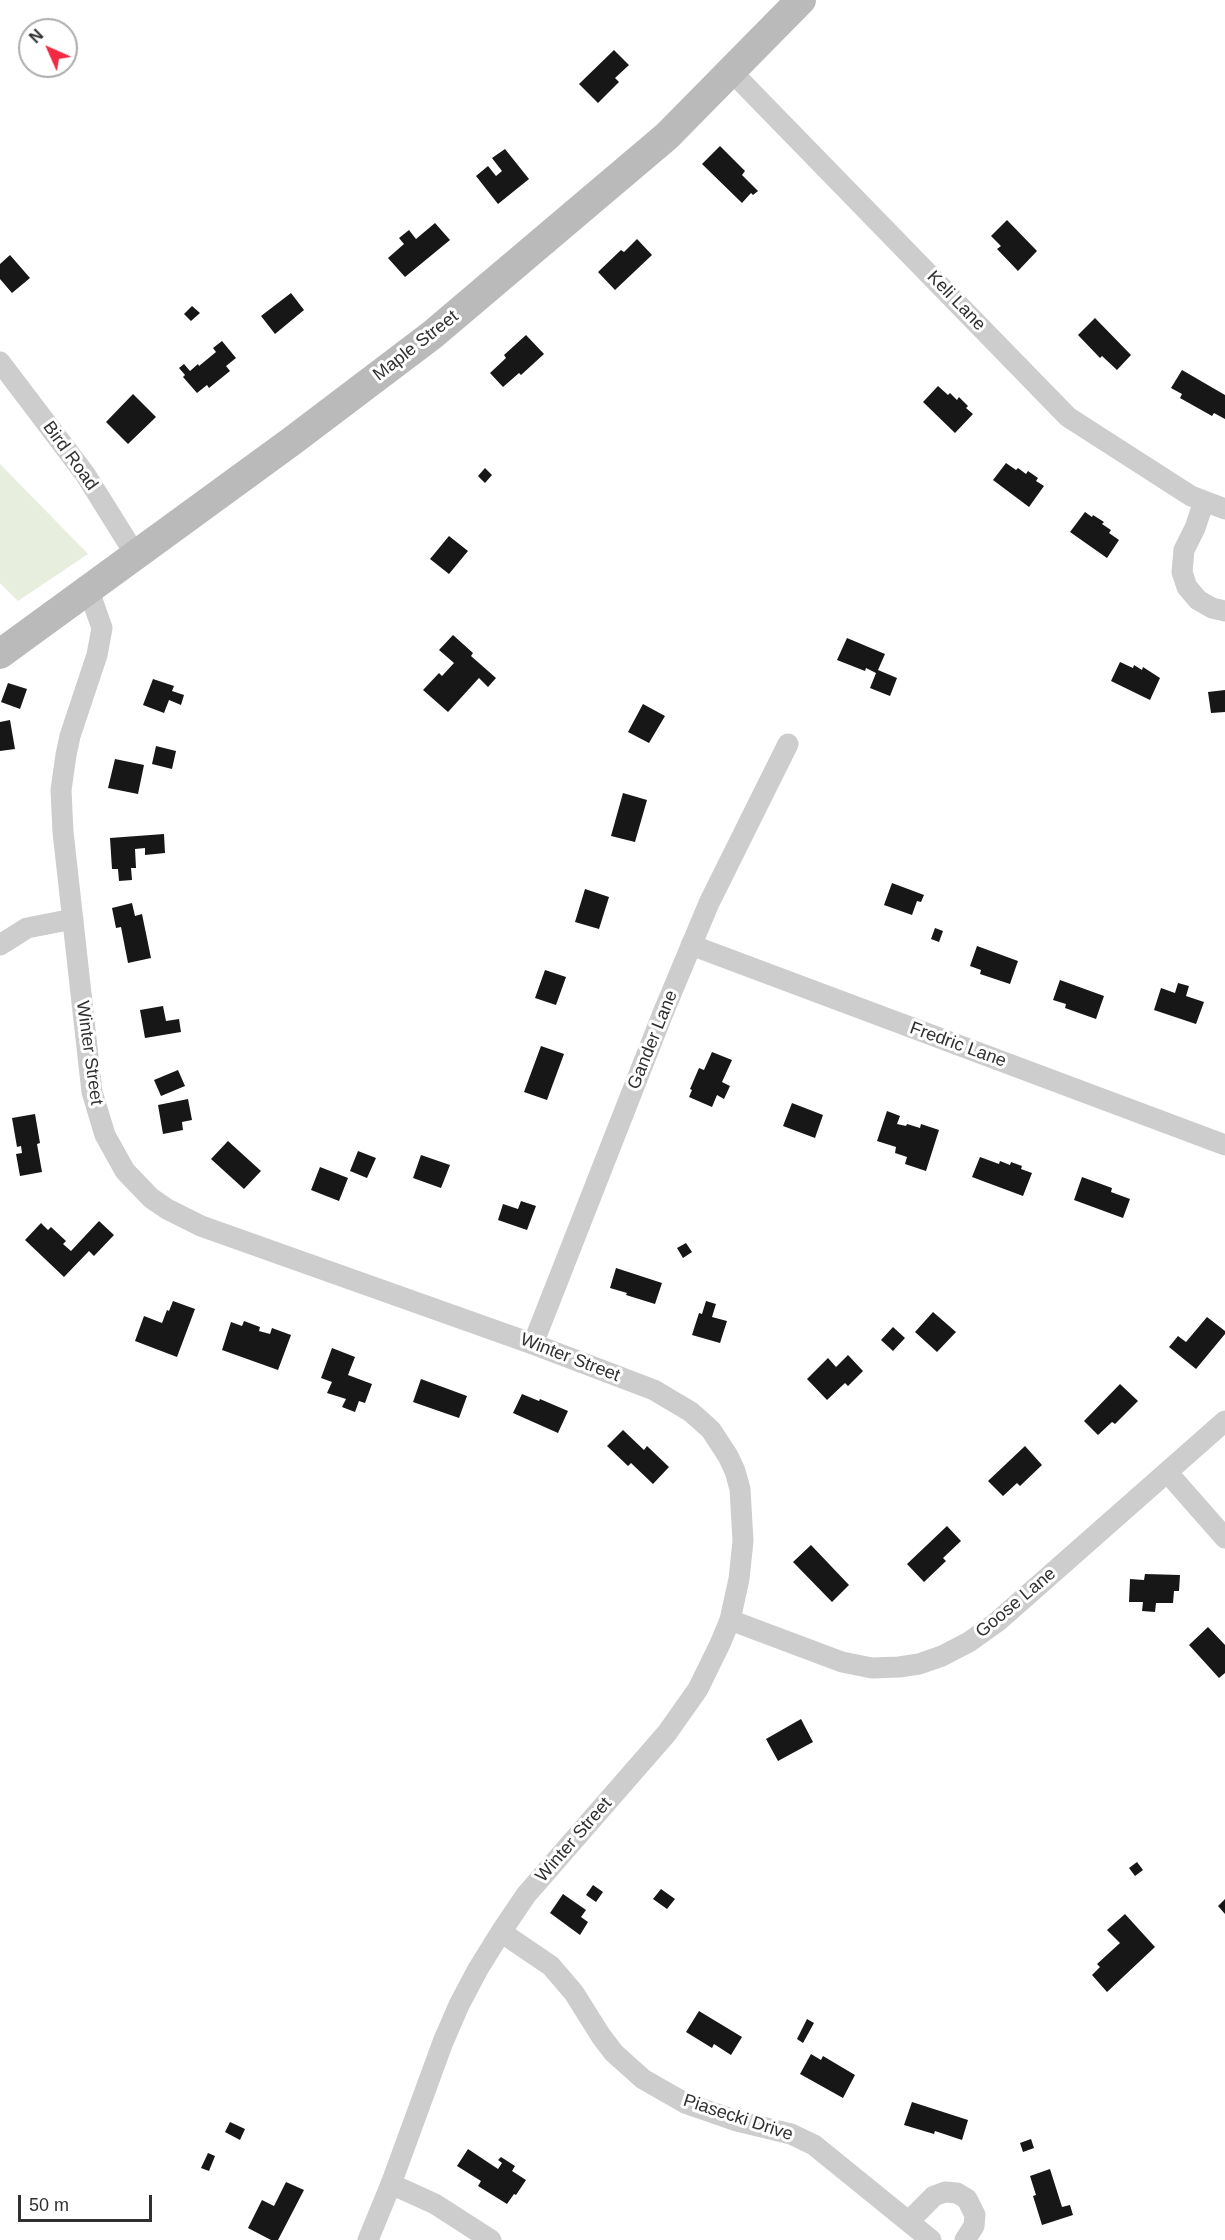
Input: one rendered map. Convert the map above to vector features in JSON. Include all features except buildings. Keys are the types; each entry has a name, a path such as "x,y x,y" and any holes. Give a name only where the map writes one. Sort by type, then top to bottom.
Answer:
{"street":[{"name":"Maple Street","path":"0,654 89,591 135,554 292,441 432,335 668,136 801,0"},
{"name":"Keli Lane","path":"731,71 1068,417 1191,496 1225,510"},
{"name":"Bird Road","path":"0,362 85,474 135,554"},
{"path":"1204,501 1195,528 1184,550 1182,572 1186,586 1198,600 1212,608 1225,611"},
{"name":"Winter Street","path":"89,591 102,628 97,654 70,736 61,790 63,832 92,1092 98,1116 114,1154 125,1171 151,1197 167,1209 201,1226 533,1344 654,1390 691,1412 711,1430 735,1471 742,1502 743,1541 730,1620 708,1669 678,1717 526,1895 501,1932 464,1996 443,2042 368,2240"},
{"name":"Gander Lane","path":"533,1344 691,945 709,903 788,744"},
{"path":"0,945 27,928 73,919"},
{"name":"Fredric Lane","path":"691,945 1225,1144"},
{"name":"Goose Lane","path":"730,1620 842,1662 872,1668 899,1668 942,1656 969,1642 997,1622 1225,1421"},
{"path":"1167,1472 1225,1538"},
{"name":"Piasecki Drive","path":"501,1932 551,1966 570,1988 608,2044 626,2065 643,2079 685,2103 737,2121 791,2134 814,2145 931,2240"},
{"path":"391,2184 435,2204 491,2240"},
{"path":"909,2221 934,2196 945,2192 957,2193 967,2199 975,2215 974,2226 965,2240"}],"green space":[{"path":"0,464 88,554 18,601 0,583"}]}
